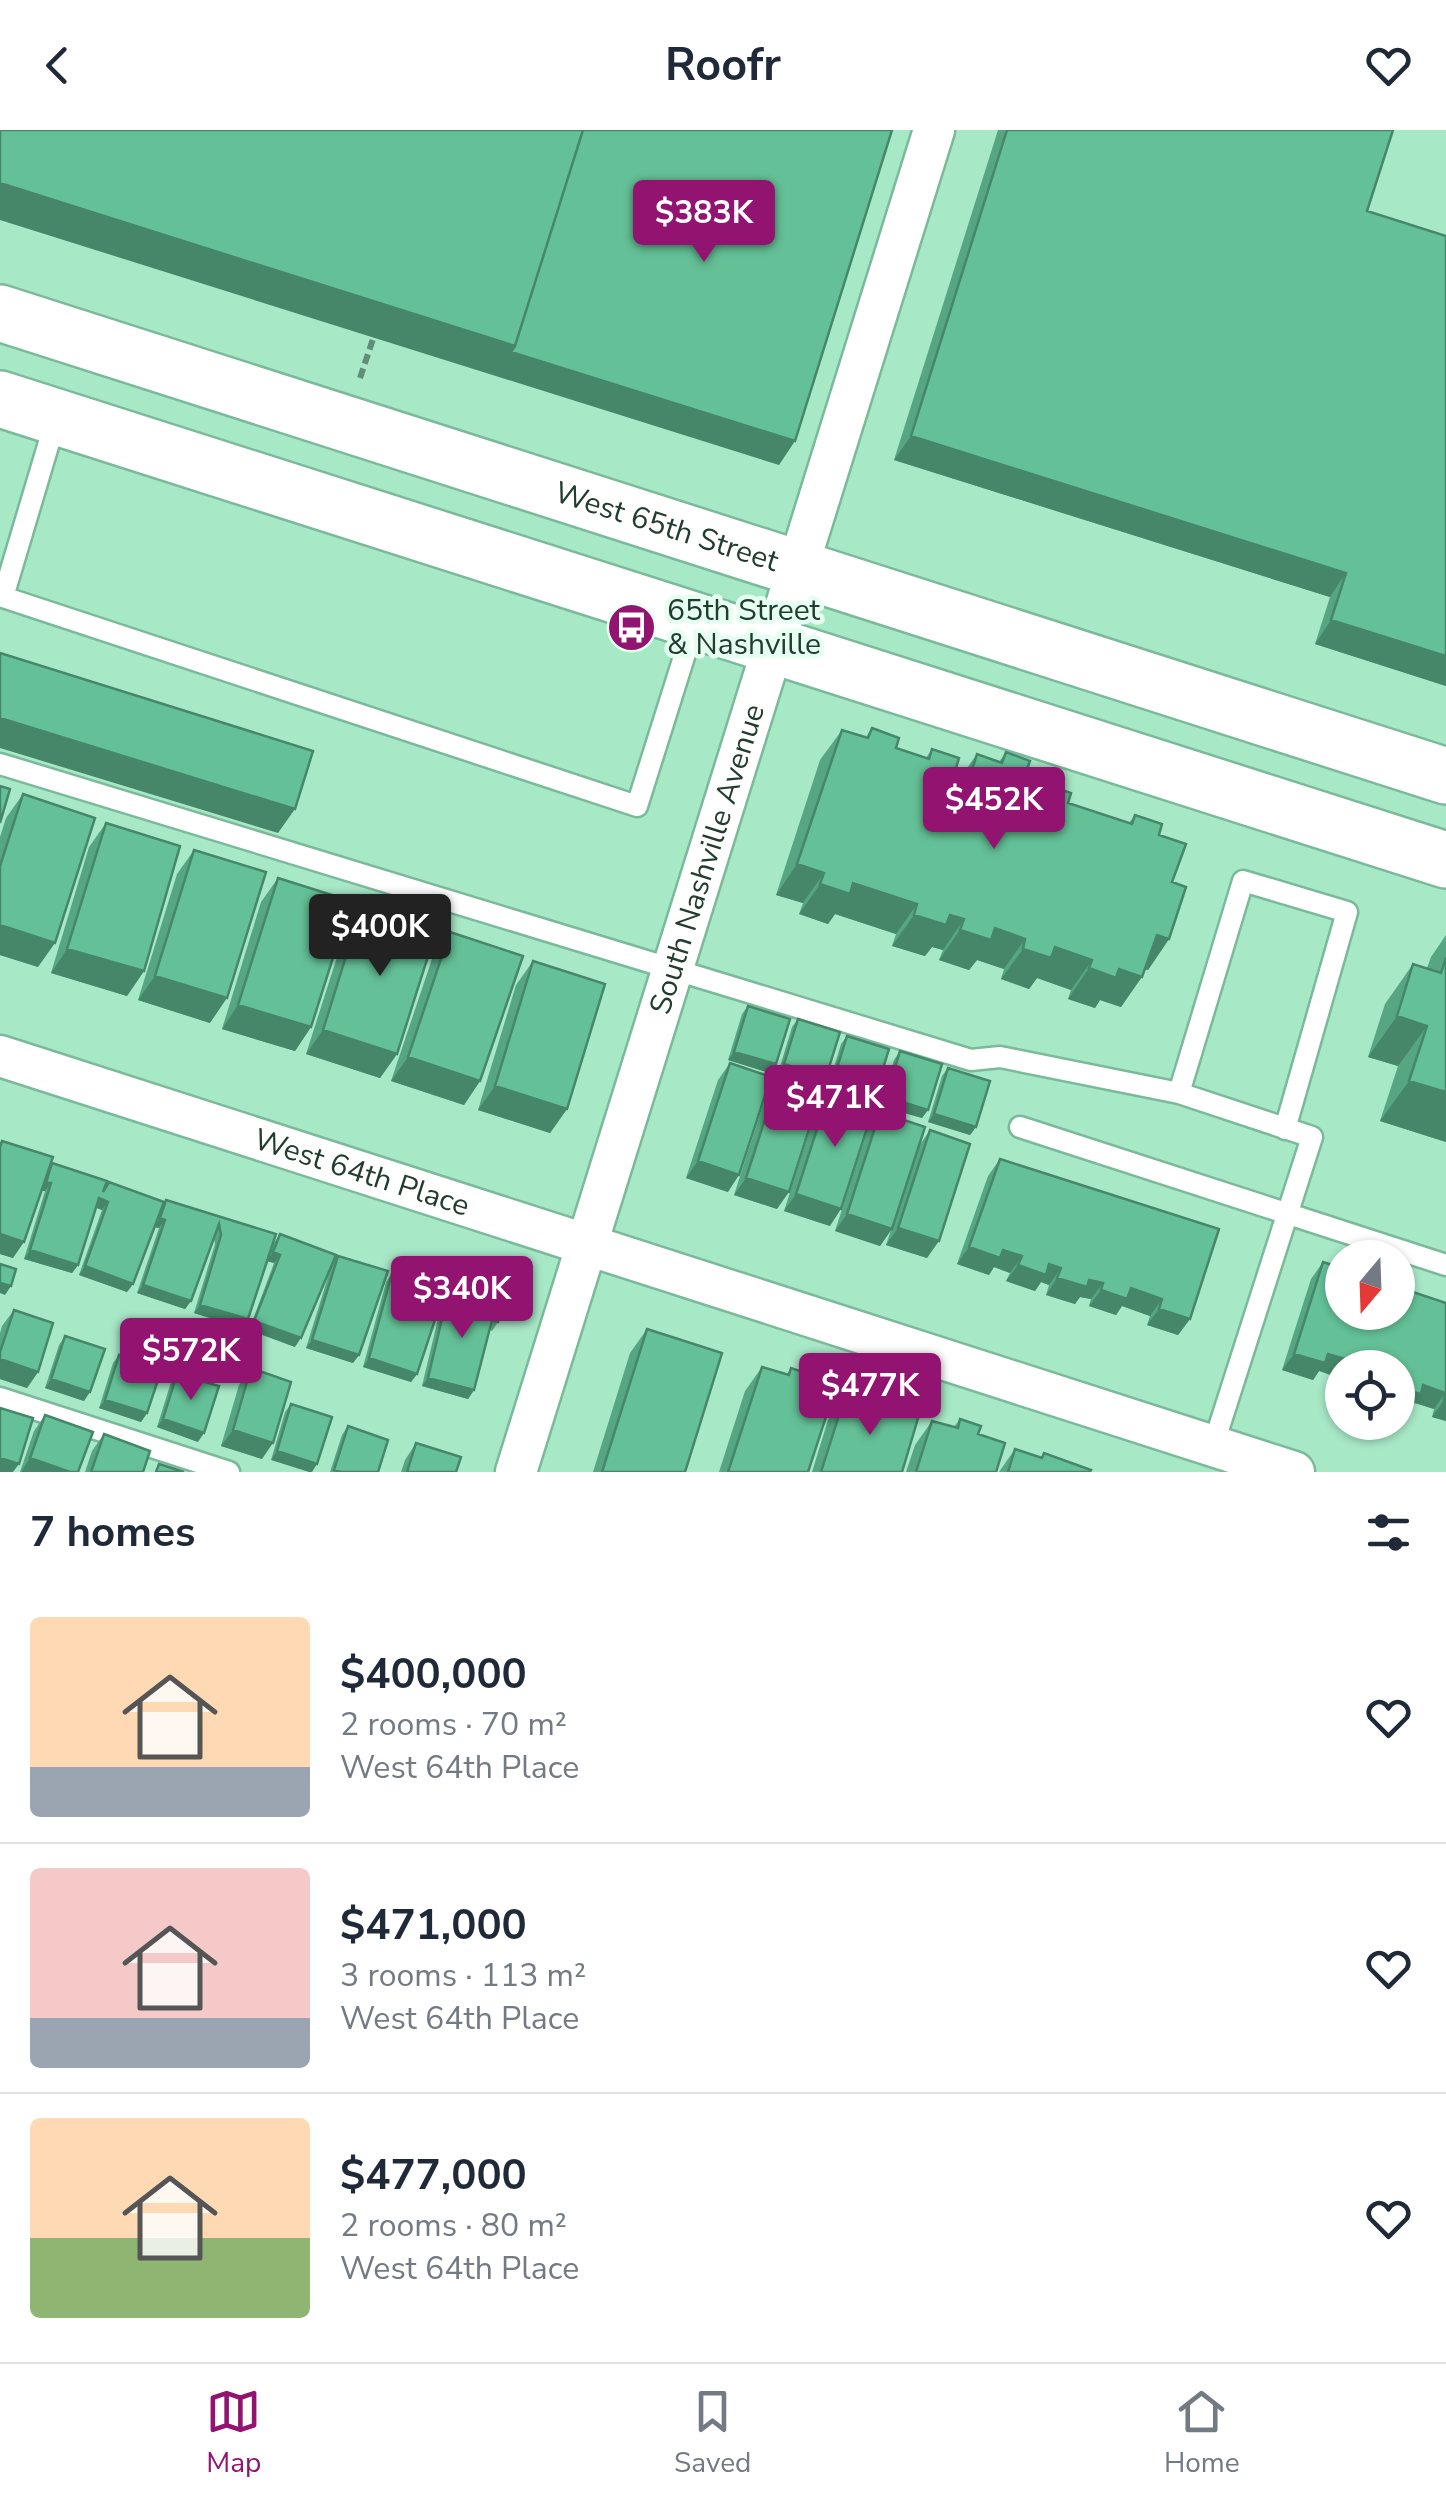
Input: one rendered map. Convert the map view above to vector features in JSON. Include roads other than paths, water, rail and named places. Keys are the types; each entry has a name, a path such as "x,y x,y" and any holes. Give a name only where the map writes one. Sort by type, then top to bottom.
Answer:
{"street":[{"name":"South Nashville Avenue","path":"516,1472 934,130"},
{"name":"West 65th Street","path":"0,312 1446,776"},
{"path":"0,399 1446,860"},
{"name":"West 64th Place","path":"0,1056 1294,1472"}],"lane":[{"path":"57,417 4,596 637,806 695,621"},
{"path":"0,764 971,1060 1000,1057 1180,1093 1312,1138 1213,1446"},
{"path":"1180,1093 1243,881 1347,912 1284,1129"},
{"path":"1020,1127 1446,1265"},
{"path":"0,1398 229,1472"}],"place":[{"name":"65th Street & Nashville","path":"632,627"}]}
